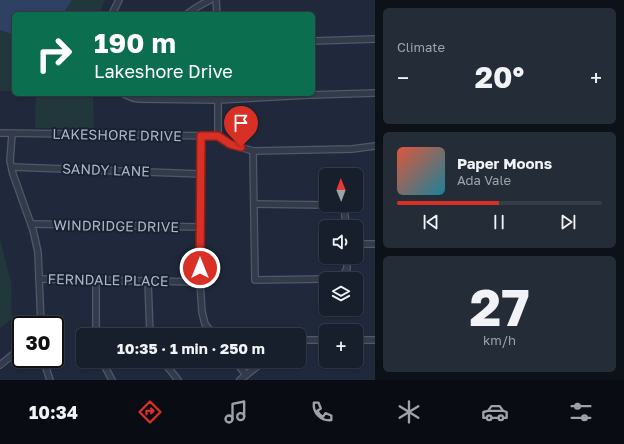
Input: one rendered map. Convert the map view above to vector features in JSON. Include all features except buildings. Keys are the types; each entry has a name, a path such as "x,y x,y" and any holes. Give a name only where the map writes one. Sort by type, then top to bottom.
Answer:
{"street":[{"path":"113,12 119,0"},
{"path":"190,12 210,0"},
{"path":"216,0 217,12"},
{"path":"315,41 375,39"},
{"path":"315,95 375,93"},
{"path":"128,96 139,99 264,96"},
{"path":"218,97 218,136"},
{"name":"LAKESHORE DRIVE","path":"0,133 218,136 230,144 253,151 337,150 375,146"},
{"path":"12,134 10,161 31,224 38,252 40,316"},
{"path":"201,136 200,282 202,312 205,324 208,328"},
{"path":"253,151 255,280 319,279"},
{"name":"SANDY LANE","path":"12,167 201,174"},
{"path":"254,204 319,205"},
{"name":"WINDRIDGE DRIVE","path":"31,224 200,227"},
{"path":"363,244 375,244"},
{"name":"FERNDALE PLACE","path":"39,279 200,282"},
{"path":"96,280 96,328"},
{"path":"148,281 150,328"},
{"path":"306,340 319,340"},
{"path":"363,340 375,340"},
{"path":"0,365 12,355"},
{"path":"46,368 50,380"},
{"path":"106,368 112,380"},
{"path":"169,368 178,380"},
{"path":"240,368 246,375"},
{"path":"240,380 255,368"}],"green space":[{"path":"72,0 105,0 100,12 64,12"},
{"path":"0,30 12,34 12,91 0,91"},
{"path":"36,96 93,96 94,128 35,128"},
{"path":"0,239 11,282 12,319 0,328"}],"water":[{"path":"0,0 72,0 64,12 12,12 12,34 0,30"}],"route":[{"path":"200,268 201,136 218,136 230,144 241,147"}]}
